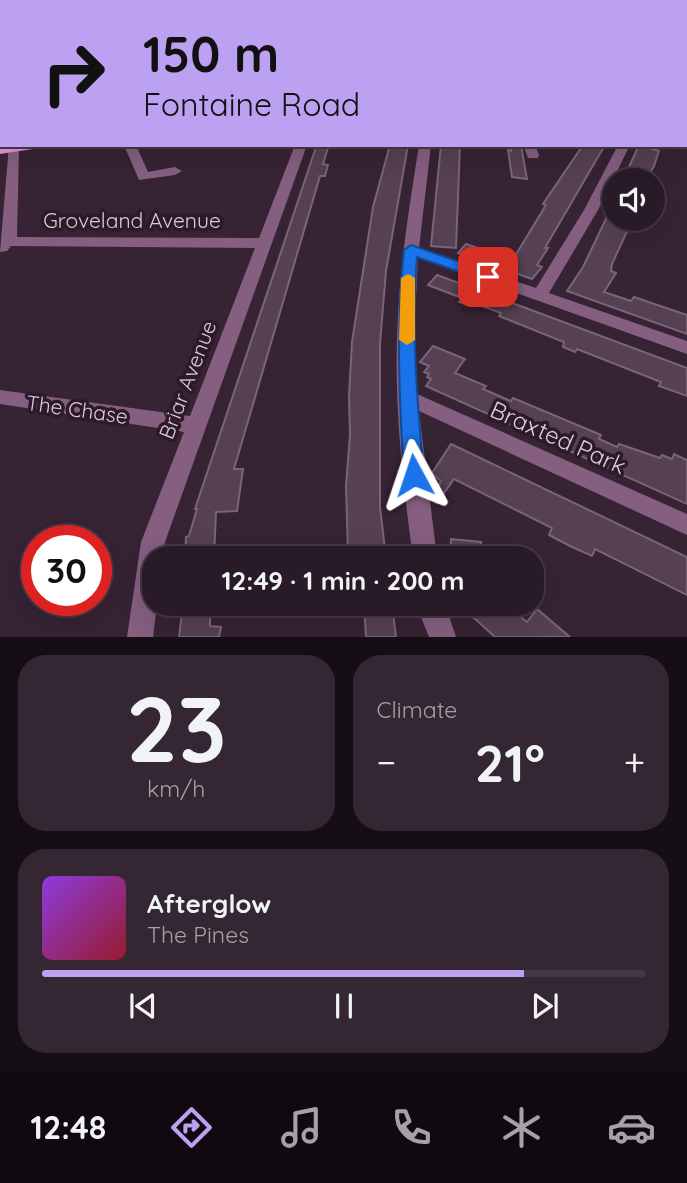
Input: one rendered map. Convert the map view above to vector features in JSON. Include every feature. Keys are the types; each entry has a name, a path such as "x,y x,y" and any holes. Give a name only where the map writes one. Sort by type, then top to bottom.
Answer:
{"street":[{"path":"2,244 11,216 17,147"},
{"path":"131,147 144,177 175,171"},
{"name":"Briar Avenue","path":"140,637 153,542 300,147"},
{"path":"423,546 416,500 408,398 407,285 425,147"},
{"path":"540,295 591,210 623,147"},
{"name":"Groveland Avenue","path":"2,244 264,243"},
{"path":"411,250 687,348"},
{"name":"The Chase","path":"0,397 195,425"},
{"name":"Braxted Park","path":"408,398 687,525"},
{"path":"434,616 443,637"}],"building":[{"path":"316,147 328,148 323,164 328,165 325,176 320,176 234,469 243,469 237,511 216,512 215,546 186,546 195,509"},
{"path":"389,147 408,147 386,271 380,344 380,507 385,546 348,546 346,486 352,342 373,207"},
{"path":"441,147 460,147 456,248 431,246"},
{"path":"511,147 521,147 527,179 512,177 508,150 511,151"},
{"path":"582,147 604,147 545,248 548,248 537,265 542,267 532,279 458,253 466,244 498,255 500,252 515,256 546,205 543,204"},
{"path":"638,147 659,151 654,166 628,168"},
{"path":"602,227 602,231 627,231 612,264 611,271 616,273 604,292 631,301 634,297 687,315 687,334 567,291 583,267"},
{"path":"437,275 687,368 687,396 659,386 661,382 577,349 575,352 563,347 564,342 499,316 501,313 474,303 471,306 459,302 462,298 428,285"},
{"path":"433,346 465,359 455,373 486,386 483,389 511,401 513,398 601,435 599,439 617,447 619,444 660,458 662,455 672,459 674,454 687,460 687,504 426,386 431,379 427,377 429,374 424,372 429,366 420,362"},
{"path":"451,444 687,557 687,595 595,549 592,556 570,546 549,535 552,528 454,479 437,503 433,500 441,481 432,473"},
{"path":"451,539 481,542 481,546 451,546"},
{"path":"544,615 570,637 495,637 472,616 520,616 527,622 532,616"},
{"path":"182,616 210,616 210,626 221,627 219,637 179,637"},
{"path":"365,616 393,616 396,637 366,637"}],"slow traffic":[{"path":"407,340 408,278"}],"route":[{"path":"414,475 408,398 407,285 411,250 488,277"}]}
